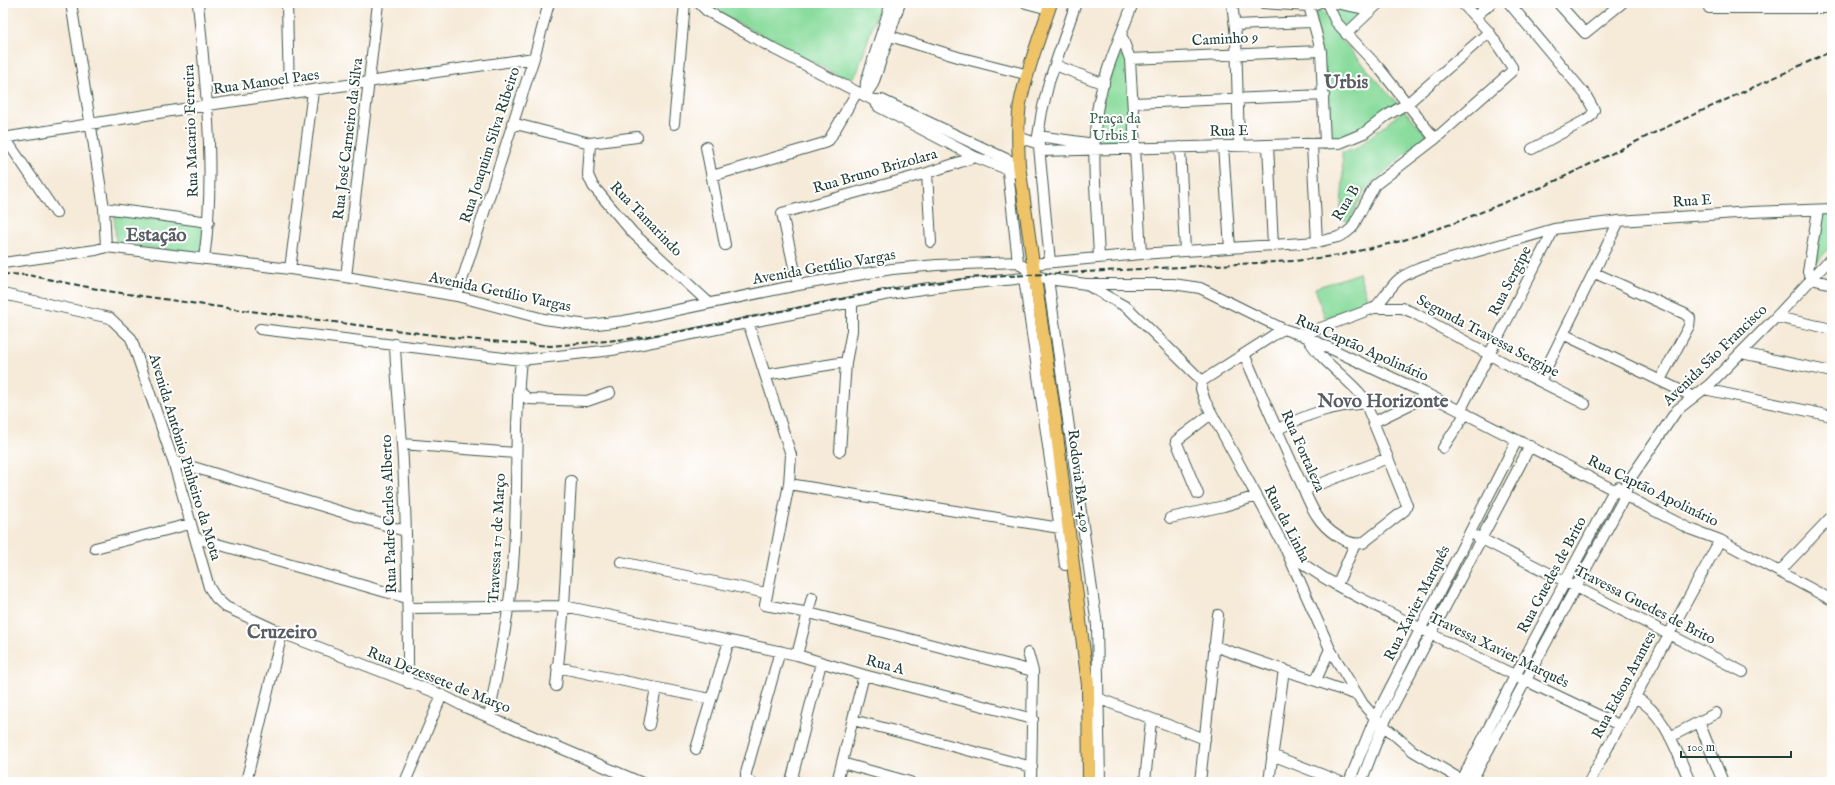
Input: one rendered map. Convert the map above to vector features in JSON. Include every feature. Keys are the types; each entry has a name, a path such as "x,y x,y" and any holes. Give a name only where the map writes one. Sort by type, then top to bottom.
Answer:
{"main road":[{"name":"Rodovia BA-409","path":"1046,5 1020,105 1018,137 1021,186 1031,274 1065,529 1088,685 1089,782"}],"street":[{"path":"71,3 104,208 106,246"},
{"name":"Rua Macario Ferreira","path":"198,3 208,105 209,222 204,258"},
{"path":"287,3 289,94"},
{"name":"Rua José Carneiro da Silva","path":"346,277 370,82 378,3"},
{"name":"Rua Joaquim Silva Ribeiro","path":"457,296 534,58 549,3"},
{"path":"674,124 686,3"},
{"path":"698,3 707,11 774,49 865,96 882,100 975,156 1007,164"},
{"path":"865,96 866,82 891,3"},
{"path":"712,176 824,143 829,140 873,84 900,3"},
{"path":"1026,3 1046,5"},
{"path":"1050,262 1039,144 1042,111 1055,65 1076,3"},
{"path":"1099,257 1094,147 1098,109 1104,84 1132,3"},
{"path":"1232,3 1235,25 1239,146"},
{"path":"1263,3 1313,4 1312,22 1321,51 1325,144"},
{"path":"1327,3 1336,22 1379,68 1435,139"},
{"path":"1336,3 1375,5"},
{"name":"Rua B","path":"1031,274 1050,262 1099,257 1317,242 1346,233 1352,228 1375,185 1435,139 1512,72 1510,64 1489,32 1476,16 1462,3"},
{"path":"1476,16 1491,3"},
{"path":"1509,3 1585,94 1594,110 1587,119 1532,149"},
{"path":"1558,3 1585,33 1614,5"},
{"path":"1346,34 1375,5"},
{"path":"1709,8 1790,5 1832,8"},
{"path":"1235,25 1312,22"},
{"name":"Rua E","path":"1018,137 1039,144 1134,150 1180,147 1312,145 1340,143 1357,137 1408,103 1489,32"},
{"path":"1121,34 1130,59 1141,254"},
{"path":"890,36 958,57 1021,73"},
{"name":"Caminho 9","path":"1130,59 1321,51"},
{"name":"Rua Manoel Paes","path":"3,137 208,105 534,58"},
{"path":"1055,65 1104,84"},
{"path":"290,269 313,91"},
{"path":"1133,104 1324,95"},
{"path":"512,123 590,143 637,137"},
{"path":"928,128 1020,170"},
{"path":"3,137 56,213"},
{"name":"Rua Tamarindo","path":"590,143 588,175 593,186 633,233 709,303"},
{"path":"1039,144 1094,147"},
{"path":"1268,145 1273,246"},
{"path":"1312,145 1317,242"},
{"path":"1223,146 1230,248"},
{"path":"706,147 725,245"},
{"path":"1180,147 1185,251"},
{"name":"Rua Bruno Brizolara","path":"798,285 782,213 927,173 975,156"},
{"path":"1007,164 1018,262 1031,274"},
{"path":"927,173 931,242"},
{"path":"104,208 209,222"},
{"name":"Rua E","path":"1374,308 1402,276 1423,267 1554,229 1619,221 1751,212 1832,209"},
{"path":"1818,210 1808,267 1811,279 1832,284"},
{"path":"1540,381 1595,273 1619,221"},
{"name":"Rua Sergipe","path":"1443,448 1463,412 1490,355 1554,229"},
{"name":"Avenida Getúlio Vargas","path":"3,263 96,250 106,246 346,277 457,296 544,319 588,325 624,321 798,285 892,269 937,265 1018,262"},
{"name":"Avenida São Francisco","path":"1625,496 1628,482 1677,410 1704,389 1741,353 1832,256"},
{"path":"1595,273 1685,314 1690,318 1689,326 1660,380"},
{"path":"260,329 349,341 395,344 521,360 612,350 852,302 887,293 1031,274"},
{"name":"Rua Captão Apolinário","path":"1031,274 1048,279 1086,284 1173,284 1200,288 1283,329 1305,336 1430,395 1690,529 1720,540 1832,600"},
{"path":"1048,279 1097,625 1100,699 1100,782"},
{"path":"1086,284 1128,308 1202,381 1283,329"},
{"name":"Avenida Antônio Pinheiro da Mota","path":"3,294 110,318 128,334 133,343 173,461 209,587 216,598 226,607"},
{"path":"840,451 846,362 852,331 852,302"},
{"path":"1337,585 1356,544 1363,543 1407,508 1366,403 1356,388 1319,355 1305,336 1374,308"},
{"name":"Segunda Travessa Sergipe","path":"1374,308 1407,310 1585,404"},
{"path":"1776,317 1832,329"},
{"path":"748,322 791,455 789,484 766,598"},
{"path":"1563,334 1694,396"},
{"name":"Rua Padre Carlos Alberto","path":"395,344 397,390 402,444 408,608 408,683"},
{"path":"1741,353 1832,372"},
{"name":"Rua Fortaleza","path":"1244,354 1276,430 1311,506 1322,523 1345,540 1356,544"},
{"name":"Travessa 17 de Março","path":"488,716 510,606 514,551 518,390 521,360"},
{"path":"765,375 846,362"},
{"name":"Rua da Linha","path":"1202,381 1202,394 1211,414 1286,550 1330,650 1357,695 1375,718 1413,751 1462,781"},
{"path":"1704,389 1832,416"},
{"path":"518,390 528,399 587,401 610,393"},
{"path":"1374,422 1430,395"},
{"path":"1276,430 1316,411 1342,405 1366,403"},
{"path":"1198,494 1176,441 1211,414"},
{"name":"Rua Xavier Marquês","path":"1349,782 1375,718 1517,440"},
{"path":"402,444 516,454"},
{"name":"Rua Xavier Marquês","path":"1361,782 1383,725 1432,635 1530,446"},
{"path":"1304,490 1388,458"},
{"path":"173,461 405,531"},
{"path":"556,686 564,606 571,481"},
{"name":"Avenida São Francisco","path":"1614,490 1628,482"},
{"path":"789,484 1065,529 1065,565"},
{"name":"Rua Guedes de Brito","path":"1462,781 1515,676 1614,490"},
{"path":"1170,518 1224,506 1257,496"},
{"name":"Rua Guedes de Brito","path":"1471,782 1625,496"},
{"path":"1780,571 1832,516"},
{"path":"95,548 190,524"},
{"name":"Travessa Guedes de Brito","path":"1469,532 1744,672"},
{"path":"196,538 407,598"},
{"name":"Rua Edson Arantes","path":"1589,782 1668,633 1720,540"},
{"name":"Travessa Xavier Marquês","path":"1286,550 1305,566 1337,585 1432,635 1619,725"},
{"name":"Rua A","path":"621,562 766,598 766,605 808,613 1033,671"},
{"path":"797,655 812,597"},
{"name":"Rua A","path":"408,608 564,606 797,655 864,675 1033,719"},
{"name":"Rua Dezessete de Março","path":"226,607 282,633 442,695 640,782"},
{"path":"1200,782 1218,615"},
{"path":"246,782 282,633"},
{"path":"696,749 710,699 730,641"},
{"path":"1214,646 1357,695"},
{"path":"1316,680 1330,650"},
{"path":"748,780 780,651"},
{"path":"1028,653 1033,671 1031,782"},
{"path":"790,782 822,663"},
{"path":"557,667 710,699"},
{"path":"1269,782 1284,669"},
{"path":"837,782 864,675"},
{"path":"1088,685 1100,699 1151,720 1205,739"},
{"path":"649,725 656,688"},
{"path":"405,782 442,695"},
{"path":"1634,696 1652,709 1670,737 1690,782"},
{"path":"1670,737 1716,713"},
{"path":"852,720 1032,767"},
{"path":"1145,782 1151,720"},
{"path":"1699,722 1723,782"},
{"path":"1272,755 1341,782"},
{"path":"842,764 910,782"}],"green space":[{"path":"706,3 880,3 857,73 852,78 845,79 709,8"},
{"path":"1330,6 1363,13 1342,34"},
{"path":"1319,10 1325,13 1340,38 1397,103 1354,137 1329,141 1315,12"},
{"name":"Praça da Urbis I","path":"1120,55 1129,56 1133,146 1096,142 1106,87"},
{"path":"1404,110 1427,135 1365,189 1349,222 1340,218 1343,180 1342,152 1355,149"},
{"path":"1832,212 1832,245 1816,263 1822,213"},
{"path":"114,215 205,225 201,255 116,243"},
{"path":"1359,273 1369,304 1325,318 1315,288"}],"railway":[{"path":"3,274 28,275 107,291 212,306 456,338 550,346 628,339 682,331 887,290 970,278 1294,261 1341,255 1401,241 1457,222 1545,186 1658,131 1832,51"}],"district":[{"name":"Urbis","path":"1346,83"},
{"name":"Estação","path":"156,236"},
{"name":"Novo Horizonte","path":"1383,402"},
{"name":"Cruzeiro","path":"282,633"}]}
